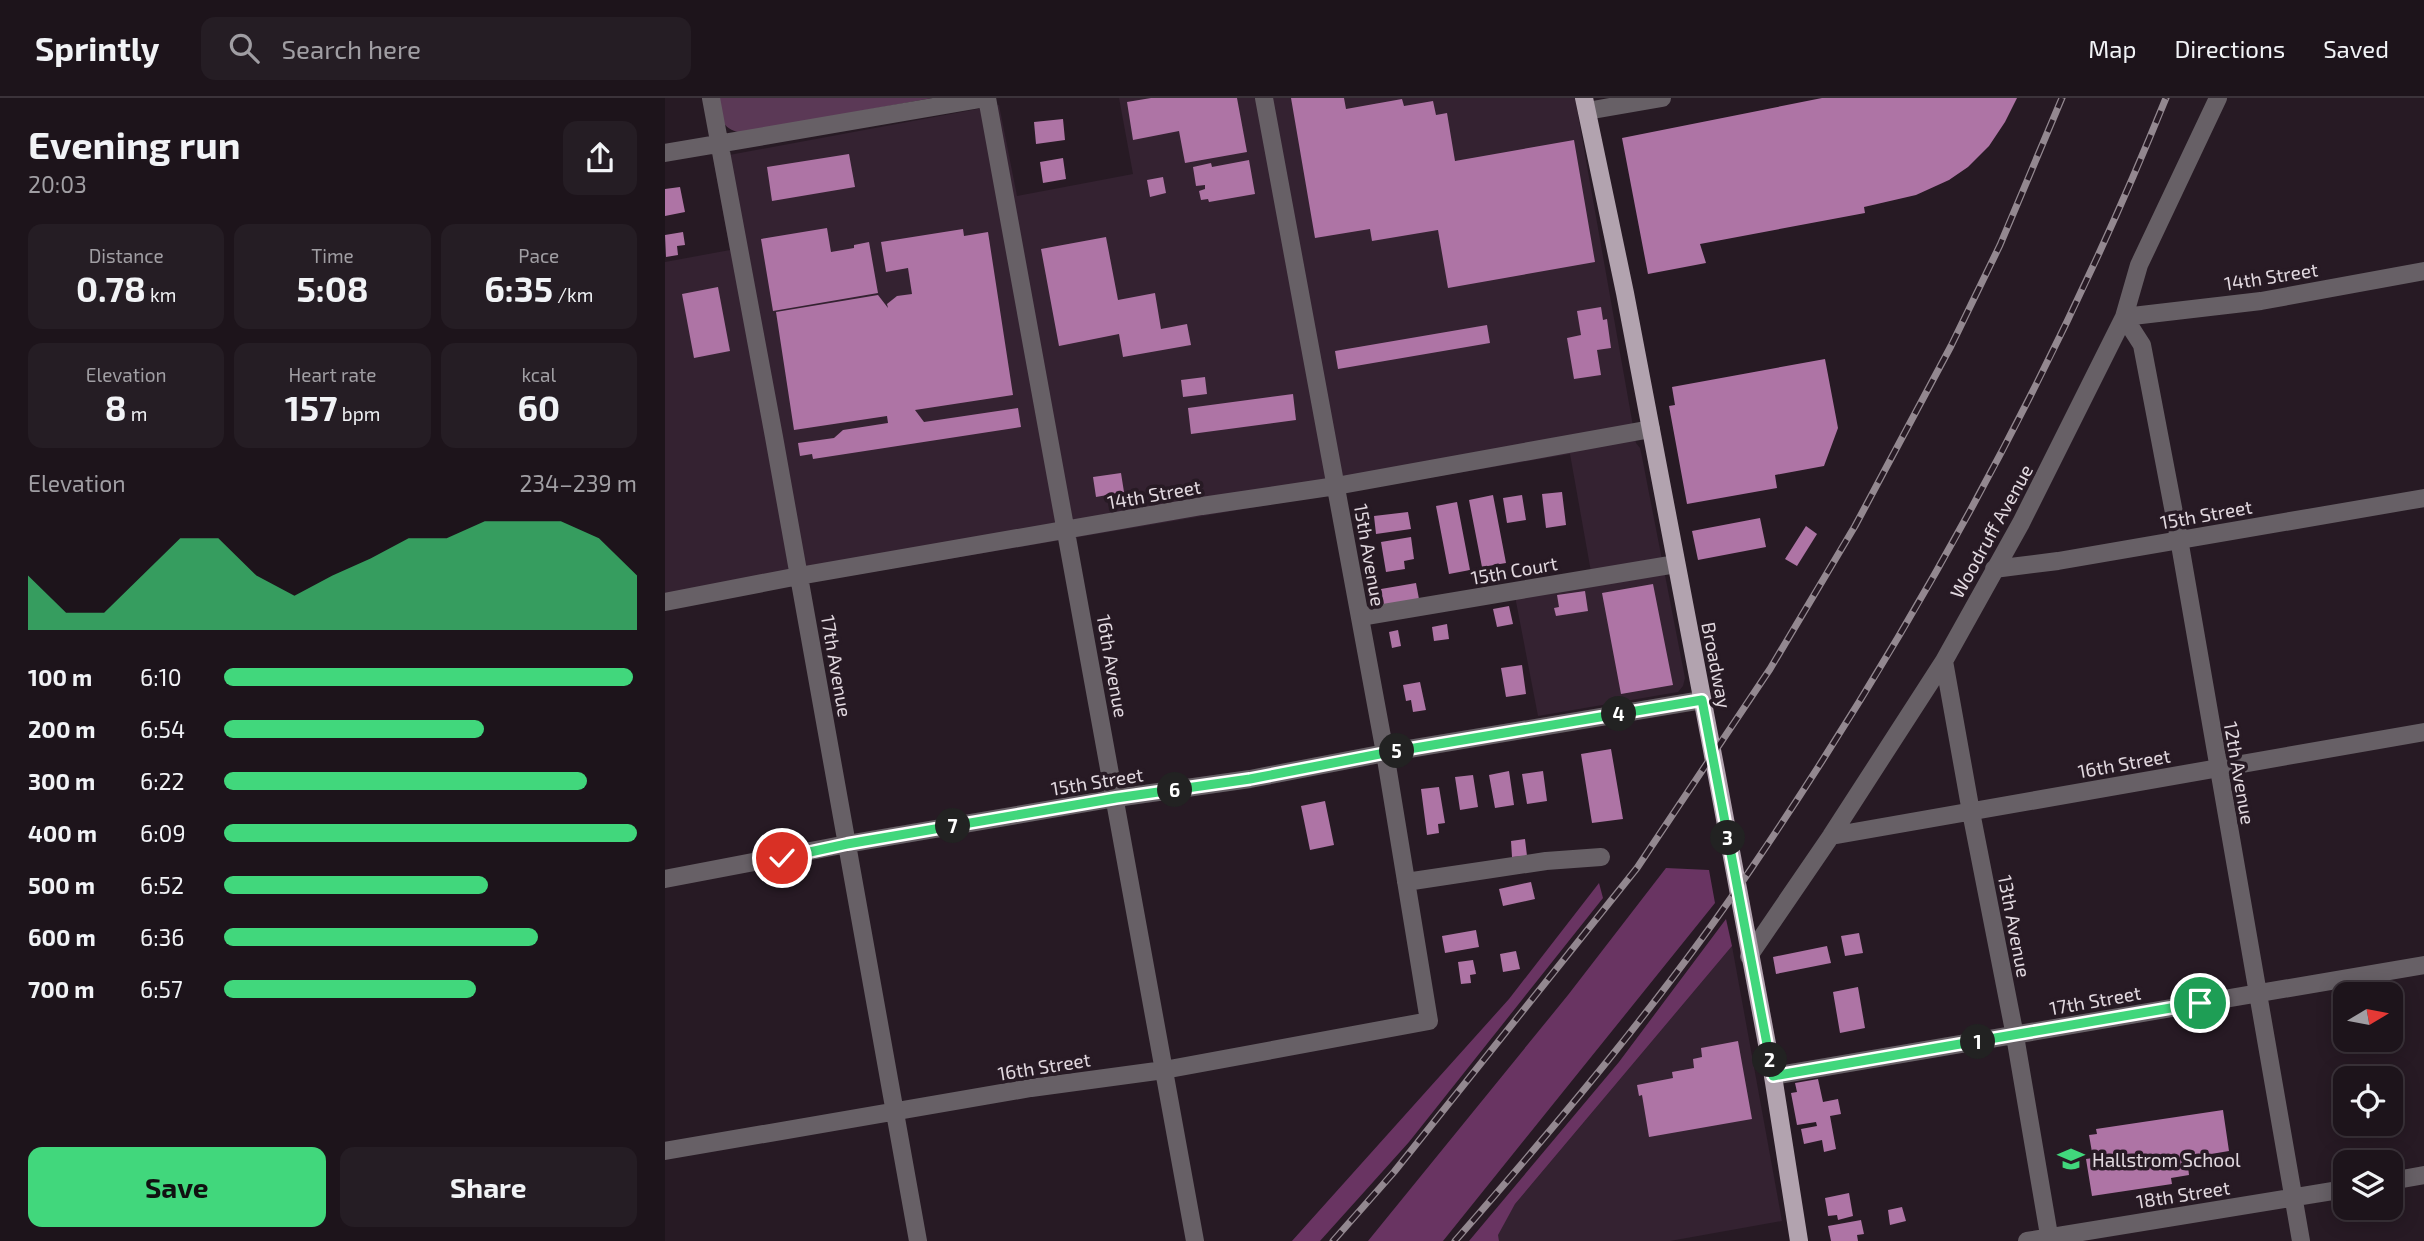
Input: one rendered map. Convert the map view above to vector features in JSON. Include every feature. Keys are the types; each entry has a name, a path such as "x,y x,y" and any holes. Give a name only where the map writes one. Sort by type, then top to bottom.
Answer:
{"main road":[{"name":"Broadway","path":"1585,104 1651,429 1773,1076 1799,1241"}],"street":[{"name":"17th Avenue","path":"711,98 918,1241"},
{"path":"665,153 987,98"},
{"name":"16th Avenue","path":"987,98 1195,1241"},
{"name":"15th Avenue","path":"1264,98 1385,753 1429,1021"},
{"path":"1585,104 1662,98"},
{"name":"Woodruff Avenue","path":"1749,956 1831,836 1944,661 2049,471 2124,317 2139,265 2218,98"},
{"name":"14th Street","path":"2124,317 2261,300 2424,271"},
{"name":"12th Avenue","path":"2124,317 2141,345 2179,540 2301,1241"},
{"name":"14th Street","path":"665,602 799,576 1202,506 1336,486 1651,429"},
{"name":"15th Street","path":"1994,569 2424,498"},
{"name":"15th Court","path":"1360,617 1676,564"},
{"name":"13th Avenue","path":"1944,661 2015,1036 2050,1239"},
{"name":"15th Street","path":"665,879 847,844 1116,798 1250,779 1385,753 1702,700"},
{"name":"16th Street","path":"1831,836 2424,732"},
{"path":"1406,882 1546,861 1601,857"},
{"name":"17th Street","path":"1773,1076 2424,965"},
{"name":"16th Street","path":"665,1151 1031,1088 1164,1070 1429,1021"},
{"path":"2403,1179 2424,1175"},
{"name":"18th Street","path":"2027,1241 2333,1191"}],"shaded area":[{"path":"718,98 932,98 742,133 725,125"},
{"path":"1119,98 1575,98 1636,443 1642,457 1685,678 1678,692 1538,716 1513,586 1591,572 1570,454 665,607 665,262 730,250 713,158 999,105 1017,196 1133,174"},
{"path":"1666,868 1709,870 1715,903 1443,1241 1368,1241 1568,995"},
{"path":"1599,883 1603,898 1409,1142 1320,1241 1292,1241 1509,999"},
{"path":"1726,919 1732,946 1515,1204 1498,1235 1499,1241 1469,1241 1619,1062"},
{"path":"1732,946 1782,1221 1670,1241 1499,1241 1497,1235 1515,1204"}],"building":[{"path":"1151,98 1237,98 1247,152 1185,163 1179,131 1133,140 1127,102"},
{"path":"1291,98 1344,98 1346,109 1402,99 1404,106 1433,101 1436,115 1447,113 1455,161 1574,140 1595,262 1448,288 1438,230 1372,241 1370,229 1315,238"},
{"path":"1822,98 2017,98 1989,146 1968,167 1949,180 1916,195 1864,207 1865,213 1700,244 1706,263 1648,274 1622,138"},
{"path":"1063,119 1065,140 1036,144 1034,122"},
{"path":"849,154 855,187 772,201 767,167"},
{"path":"1063,158 1066,179 1043,183 1040,162"},
{"path":"1249,160 1255,194 1209,202 1208,199 1201,200 1199,191 1205,189 1205,185 1196,186 1193,167 1211,163 1212,167"},
{"path":"1163,177 1166,193 1150,197 1147,180"},
{"path":"680,187 685,212 665,216 665,189"},
{"path":"827,228 831,252 869,242 878,293 773,311 761,239"},
{"path":"963,229 964,236 988,232 1013,395 915,410 924,422 1018,408 1021,427 813,459 812,454 800,456 798,443 834,438 843,430 888,423 887,416 794,430 776,312 878,295 888,308 887,304 897,296 912,294 908,268 886,272 881,242"},
{"path":"683,232 685,245 677,246 678,255 666,257 665,235"},
{"path":"1106,237 1118,300 1155,293 1161,329 1187,324 1191,345 1123,357 1119,334 1059,346 1041,249"},
{"path":"718,287 730,351 694,358 682,294"},
{"path":"1601,307 1603,320 1607,319 1611,348 1597,350 1601,375 1574,379 1567,338 1581,335 1577,311"},
{"path":"1487,325 1490,343 1338,369 1335,351"},
{"path":"1825,359 1838,428 1824,466 1775,475 1777,488 1687,504 1669,406 1675,405 1672,387"},
{"path":"1205,377 1207,394 1183,397 1181,380"},
{"path":"1293,394 1296,420 1191,434 1188,408"},
{"path":"1121,473 1124,492 1096,497 1093,477"},
{"path":"1562,492 1566,525 1546,528 1542,494"},
{"path":"1493,495 1506,563 1482,567 1469,500"},
{"path":"1522,495 1526,520 1507,523 1503,498"},
{"path":"1457,502 1470,570 1449,574 1436,506"},
{"path":"1408,512 1411,529 1376,534 1374,516"},
{"path":"1760,518 1766,547 1698,560 1692,531"},
{"path":"1806,526 1817,534 1797,566 1785,559"},
{"path":"1411,537 1414,559 1404,561 1405,569 1386,572 1381,542"},
{"path":"1416,583 1419,599 1384,606 1381,589"},
{"path":"1653,584 1673,685 1621,694 1602,593"},
{"path":"1585,591 1588,611 1556,616 1554,608 1559,607 1557,595"},
{"path":"1509,606 1513,624 1497,627 1493,609"},
{"path":"1447,624 1449,639 1434,641 1432,627"},
{"path":"1398,630 1401,646 1392,648 1389,632"},
{"path":"1522,665 1526,694 1506,697 1501,668"},
{"path":"1420,682 1426,710 1413,712 1411,700 1406,701 1403,685"},
{"path":"1611,749 1623,819 1592,823 1581,754"},
{"path":"1509,771 1514,805 1495,808 1489,775"},
{"path":"1543,771 1547,801 1527,804 1522,774"},
{"path":"1473,775 1478,807 1460,810 1455,777"},
{"path":"1439,787 1445,823 1438,824 1439,833 1427,835 1421,789"},
{"path":"1325,801 1334,845 1310,850 1301,806"},
{"path":"1525,839 1527,856 1512,857 1511,841"},
{"path":"1531,882 1535,899 1503,906 1499,889"},
{"path":"1476,930 1479,947 1445,953 1442,936"},
{"path":"1859,933 1863,953 1845,956 1841,936"},
{"path":"1827,946 1831,963 1776,974 1773,957"},
{"path":"1516,951 1520,969 1503,972 1500,954"},
{"path":"1473,960 1476,974 1470,975 1471,983 1461,984 1458,962"},
{"path":"1858,987 1865,1028 1840,1033 1833,992"},
{"path":"1738,1041 1752,1119 1649,1137 1642,1095 1639,1096 1637,1085 1673,1078 1672,1072 1694,1068 1693,1059 1702,1057 1701,1048"},
{"path":"1818,1079 1823,1102 1838,1099 1841,1114 1830,1116 1836,1149 1824,1152 1822,1140 1804,1144 1801,1129 1817,1126 1816,1122 1797,1125 1791,1093 1797,1092 1795,1083"},
{"path":"2223,1110 2229,1151 2187,1158 2189,1175 2171,1178 2172,1184 2092,1196 2086,1159 2093,1158 2089,1135 2097,1134 2096,1129"},
{"path":"1849,1193 1853,1216 1838,1220 1837,1215 1828,1216 1825,1198"},
{"path":"1902,1207 1906,1221 1890,1225 1888,1210"},
{"path":"1861,1220 1864,1234 1857,1235 1858,1241 1831,1241 1828,1226"}],"railway":[{"path":"1333,1241 1394,1172 1637,868 1770,669 1855,526 1951,346 2000,245 2062,98"},
{"path":"1455,1241 1571,1106 1682,966 1751,869 1870,684 1926,590 2030,397 2078,299 2166,98"}],"place":[{"name":"Hallstrom School","path":"2071,1159"}],"route":[{"path":"782,858 847,844 1116,798 1250,779 1385,753 1702,700 1773,1076 2200,1003"}]}
